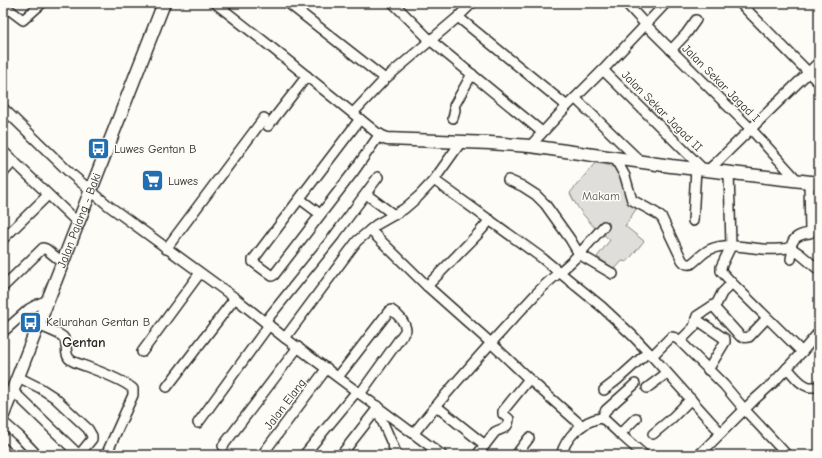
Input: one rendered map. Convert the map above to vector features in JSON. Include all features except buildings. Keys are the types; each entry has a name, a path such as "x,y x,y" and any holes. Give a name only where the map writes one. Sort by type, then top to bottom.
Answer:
{"main road":[{"name":"Jalan Pajang - Baki","path":"5,410 164,3"},
{"path":"381,135 387,139 530,146 641,162 812,181"}],"street":[{"path":"215,3 262,39 358,119 381,135 272,276 253,262 253,260 300,199 358,119 385,79 458,17 468,4"},
{"path":"288,3 385,79"},
{"path":"393,3 430,40 541,134 544,148"},
{"name":"Jalan Sekar Jagad I","path":"626,3 646,25 750,128 812,181"},
{"path":"530,146 666,3"},
{"path":"740,3 819,83"},
{"path":"4,5 23,20 40,5"},
{"path":"458,17 567,106"},
{"path":"672,50 696,20"},
{"path":"692,220 712,169 750,128 819,62"},
{"name":"Jalan Sekar Jagad II","path":"603,70 712,169"},
{"path":"453,118 455,110 454,106 472,74"},
{"path":"166,248 266,122 306,76"},
{"path":"575,98 641,162"},
{"path":"5,113 90,191 128,221 234,298 377,408 442,455"},
{"path":"285,338 351,248 370,230 411,204 434,180 461,142"},
{"path":"3,151 78,223"},
{"path":"615,158 626,176 632,200 656,213 662,218 684,262 691,264 708,250 713,248 731,246 772,250 792,248 819,270"},
{"path":"3,172 14,161"},
{"path":"712,169 731,246 721,271 802,352"},
{"path":"198,423 267,323 378,177"},
{"path":"434,180 542,258 608,313 634,336 721,433"},
{"path":"508,180 522,186 536,195 545,204 579,254 613,274"},
{"path":"791,259 792,241 797,236 815,233 812,181"},
{"path":"366,194 394,215"},
{"path":"3,239 48,195"},
{"path":"300,199 320,214"},
{"path":"427,286 490,220"},
{"path":"414,434 491,342 559,271 579,254 604,226"},
{"path":"370,230 427,286 491,342 529,379 582,426"},
{"path":"3,287 43,248 62,262"},
{"path":"142,352 200,273"},
{"path":"680,341 692,330 698,314 717,303 722,293 732,283"},
{"path":"167,387 234,298"},
{"path":"3,332 33,306 48,300"},
{"path":"713,306 743,338 749,337 768,318"},
{"path":"304,455 358,392 406,330 403,322 394,311 389,311 338,377"},
{"path":"696,319 725,339 725,342 708,370"},
{"path":"38,325 60,335 66,340 67,354 71,360 116,379 133,389 133,395 106,455"},
{"path":"699,455 774,382 819,332"},
{"path":"604,390 671,337 676,338 724,385 787,455"},
{"path":"224,446 298,347"},
{"name":"Jalan Elang","path":"262,455 326,368"},
{"path":"787,368 798,381 810,387 819,388"},
{"path":"647,388 667,373"},
{"path":"13,391 79,455 92,439 88,429 54,397 48,392 18,377"},
{"path":"477,455 495,432 504,429 508,424 509,420 503,414 503,411 529,379"},
{"path":"603,418 606,410 635,384"},
{"path":"653,434 691,400"},
{"path":"436,406 485,445"},
{"path":"377,408 396,454"},
{"path":"341,455 377,408"},
{"path":"561,455 568,440 573,434 582,426 598,418 603,418 644,455"},
{"path":"620,434 636,418"},
{"path":"3,422 37,455"},
{"path":"516,455 529,438"},
{"path":"3,448 10,455"}],"green space":[{"name":"Makam","path":"595,163 604,164 614,168 617,171 624,180 638,206 625,226 644,241 627,262 622,261 615,269 597,257 610,240 604,235 609,225 601,222 595,228 584,216 570,193"}],"place":[{"name":"Luwes Gentan B","path":"98,149"},
{"name":"Luwes","path":"153,181"},
{"name":"Kelurahan Gentan B","path":"30,322"}],"district":[{"name":"Gentan","path":"84,342"}]}
